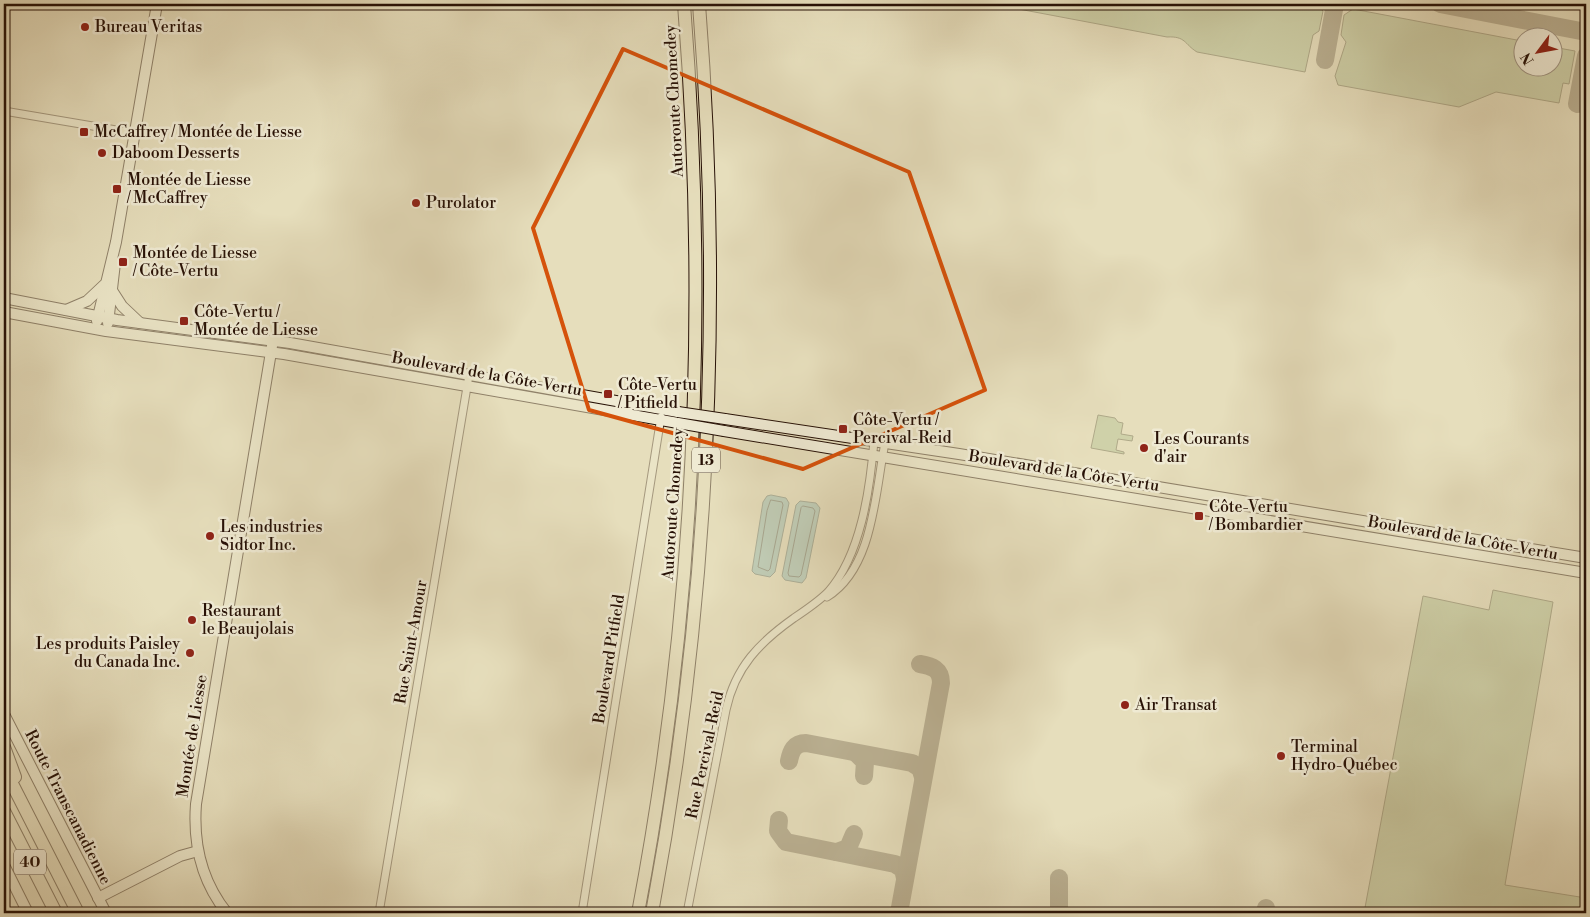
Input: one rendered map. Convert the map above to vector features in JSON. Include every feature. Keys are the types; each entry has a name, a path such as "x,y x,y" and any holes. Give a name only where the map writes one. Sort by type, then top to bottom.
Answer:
{"highway":[{"name":"Autoroute Chomedey","path":"638,913 669,716 684,584 691,488 696,360 697,257 692,117 684,4"},
{"name":"Autoroute Chomedey","path":"652,913 672,802 686,700 699,573 707,453 710,240 706,116 699,4"},
{"path":"4,747 36,831"},
{"name":"40","path":"4,768 78,913"},
{"name":"40","path":"4,811 56,913"}],"street":[{"path":"101,331 109,318 113,292 116,242 157,4"},
{"path":"4,111 134,132"},
{"path":"101,331 98,316 116,242"},
{"path":"66,310 87,301 104,285"},
{"path":"113,292 122,306 140,323"},
{"name":"Boulevard de la Côte-Vertu","path":"4,298 109,318 273,340 469,375 661,414 678,423 1586,574"},
{"name":"Boulevard de la Côte-Vertu","path":"4,312 101,331 271,352 468,386 661,414 678,412 874,441 1586,558"},
{"name":"Montée de Liesse","path":"227,913 212,890 198,851 196,819 199,786 273,340"},
{"name":"Rue Saint-Amour","path":"379,913 469,375"},
{"name":"Boulevard Pitfield","path":"582,913 661,414"},
{"name":"Rue Percival-Reid","path":"874,441 878,455"},
{"name":"Rue Percival-Reid","path":"687,913 728,701 733,684 745,662 756,649 776,631 842,586 861,557 868,533 878,455 885,443"},
{"name":"Route Transcanadienne","path":"4,714 106,913"},
{"path":"98,898 180,856 198,851"},
{"path":"4,865 28,913"}],"highlighted area":[{"path":"623,49 909,172 985,390 803,469 589,410 533,228"}],"green space":[{"path":"992,4 1315,4 1323,11 1319,31 1313,35 1305,72 1197,52 1178,38"},
{"path":"1554,4 1586,4 1586,10"},
{"path":"1353,9 1512,39 1512,78 1562,78 1562,49 1575,51 1569,84 1563,83 1559,103 1496,92 1459,107 1338,85 1335,76 1346,42 1341,35 1344,15"},
{"path":"1098,415 1115,418 1118,422 1123,423 1121,434 1133,436 1132,441 1118,439 1116,450 1124,452 1124,454 1091,448"},
{"path":"1493,590 1553,602 1505,885 1586,898 1586,913 1364,913 1423,596 1489,610"}],"water":[{"path":"767,496 786,498 789,503 775,572 770,577 755,574 752,571 763,502"},
{"path":"800,501 816,503 820,508 806,578 802,583 785,580 782,576 796,505"}],"taxiway":[{"path":"1325,60 1335,4"},
{"path":"1440,4 1586,32"},
{"path":"1577,104 1586,56"},
{"path":"899,913 941,683 938,671 920,664"},
{"path":"789,761 794,748 799,744 806,743 912,763 920,768 923,777"},
{"path":"856,753 865,762 864,776"},
{"path":"779,820 778,831 786,842 895,864 903,869 905,878"},
{"path":"837,852 848,848 854,834"},
{"path":"1059,878 1059,913"},
{"path":"1265,913 1266,908"}],"place":[{"name":"Bureau Veritas","path":"85,27"},
{"name":"McCaffrey / Montée de Liesse","path":"84,132"},
{"name":"Daboom Desserts","path":"102,153"},
{"name":"Montée de Liesse / McCaffrey","path":"117,189"},
{"name":"Purolator","path":"416,203"},
{"name":"Montée de Liesse / Côte-Vertu","path":"123,262"},
{"name":"Côte-Vertu / Montée de Liesse","path":"184,321"},
{"name":"Côte-Vertu / Pitfield","path":"608,394"},
{"name":"Côte-Vertu / Percival-Reid","path":"843,429"},
{"name":"Les Courants d'air","path":"1144,448"},
{"name":"Côte-Vertu / Bombardier","path":"1199,516"},
{"name":"Les industries Sidtor Inc.","path":"210,536"},
{"name":"Restaurant le Beaujolais","path":"192,620"},
{"name":"Les produits Paisley du Canada Inc.","path":"190,653"},
{"name":"Air Transat","path":"1125,705"},
{"name":"Terminal Hydro-Québec","path":"1281,756"}]}
